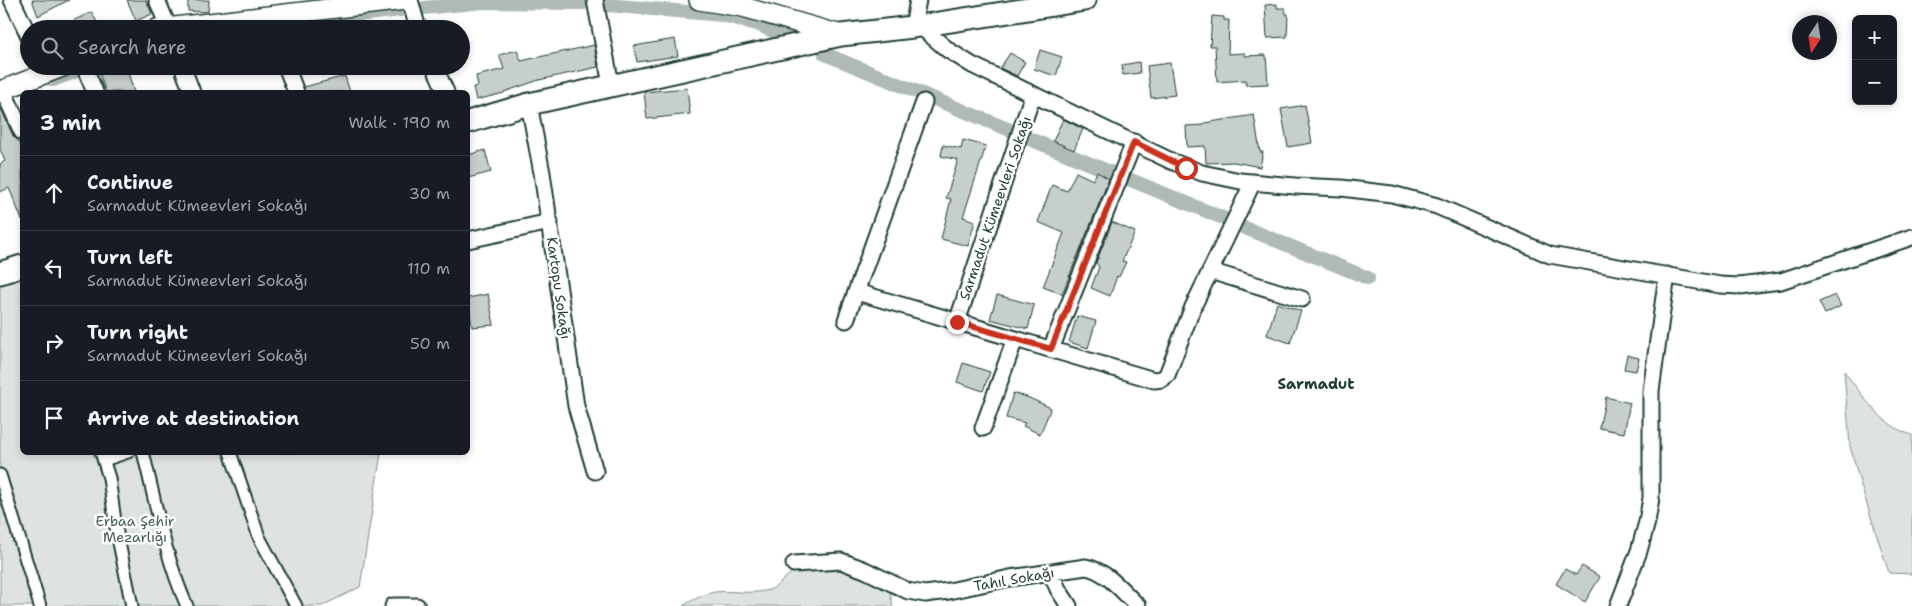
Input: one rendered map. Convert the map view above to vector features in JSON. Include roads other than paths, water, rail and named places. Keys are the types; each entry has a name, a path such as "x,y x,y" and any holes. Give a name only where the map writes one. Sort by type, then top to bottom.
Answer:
{"main road":[{"path":"470,121 529,104 842,35 917,26 1085,0"},
{"path":"0,273 20,267"}],"street":[{"path":"12,0 21,20"},
{"path":"158,0 163,20"},
{"path":"166,20 170,0"},
{"path":"286,20 405,0"},
{"path":"410,0 416,20"},
{"path":"595,0 611,85"},
{"path":"699,0 744,7 842,35"},
{"path":"918,0 917,26 948,50 972,65 1202,174 1252,182 1341,188 1392,194 1437,206 1550,254 1720,285 1757,285 1781,281 1912,237"},
{"path":"20,128 1,90 33,75"},
{"path":"88,75 94,90"},
{"path":"185,75 191,90"},
{"path":"289,75 295,90"},
{"path":"438,75 445,90"},
{"name":"Sarmadut Kümeevleri Sokağı","path":"957,322 1033,94"},
{"path":"846,320 924,102"},
{"name":"Kartopu Sokağı","path":"529,104 550,222 576,406 595,471"},
{"path":"1051,349 1134,142"},
{"path":"856,292 1154,380 1162,379 1167,375 1193,307 1252,182"},
{"path":"470,240 550,222"},
{"path":"1210,271 1302,299"},
{"path":"1618,606 1642,541 1652,498 1651,391 1667,276"},
{"path":"982,428 1015,339"},
{"path":"144,455 166,547 179,588 187,606"},
{"path":"231,455 259,537 296,606"},
{"path":"103,456 132,606"},
{"path":"0,475 40,606"},
{"name":"Tahıl Sokağı","path":"794,564 841,561 865,570 908,591 925,594 950,591 1010,578 1086,567 1104,574 1138,606"},
{"path":"1051,573 1058,589 1069,606"},
{"path":"393,606 417,606"}],"waterway":[{"path":"424,8 483,2 584,3"},
{"path":"607,5 722,15 757,24 790,39"},
{"path":"313,20 401,10"},
{"path":"825,54 1010,130"},
{"path":"53,80 66,75"},
{"path":"1030,139 1110,172"},
{"path":"1131,180 1223,218"},
{"path":"1243,227 1368,278"}],"district":[{"name":"Sarmadut","path":"1316,384"}],"park label":[{"name":"Erbaa Şehir Mezarlığı","path":"135,530"}]}
